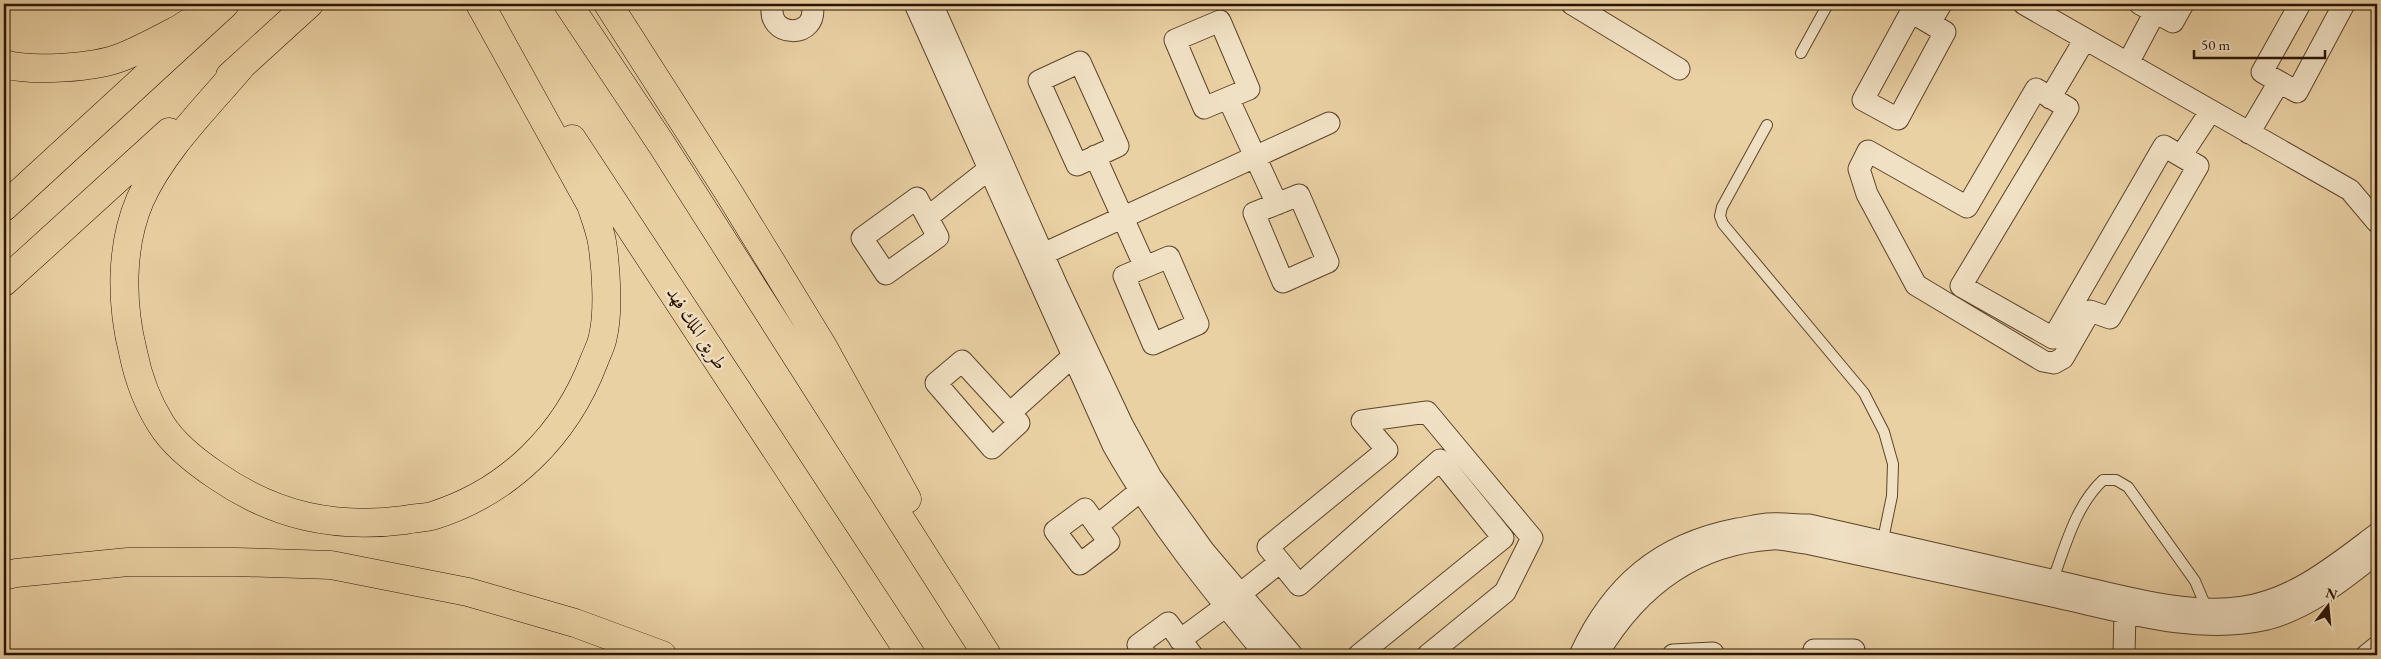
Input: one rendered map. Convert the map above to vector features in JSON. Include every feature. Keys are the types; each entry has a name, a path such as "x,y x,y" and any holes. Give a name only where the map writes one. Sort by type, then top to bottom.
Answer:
{"highway":[{"path":"4,64 13,67 70,68 121,58 181,28 213,4"},
{"path":"4,207 225,4"},
{"path":"4,282 309,4"},
{"path":"243,64 159,164 139,203 129,240 124,280 127,330 139,379 162,425 194,461 243,494 292,514 338,522 378,523 430,516 473,500 508,478 538,453 562,423 587,380 604,335 606,290 602,241 591,205 480,4"},
{"name":"طريق الملك فهد","path":"480,4 601,181 911,655"},
{"path":"568,4 673,161 987,655"},
{"path":"608,4 730,193 822,345 994,655"},
{"path":"4,576 16,573 128,562 236,562 331,565 468,592 575,623 662,655"}],"street":[{"path":"773,4 774,20 784,29 791,31 798,30 810,22 813,16 812,4"},
{"path":"915,4 1113,445 1140,491 1184,553 1292,655"},
{"path":"932,4 1043,254 1122,424 1151,477 1204,551 1266,655"},
{"path":"1572,4 1679,68"},
{"path":"1930,23 1941,4"},
{"path":"2024,4 2210,112 2350,190 2377,222"},
{"path":"2128,63 2148,8 2173,22 2183,4"},
{"path":"2300,4 2262,72 2297,92 2344,4"},
{"path":"1911,12 1930,23 1946,32 1898,119 1863,100 1911,12"},
{"path":"2050,98 2085,39"},
{"path":"1080,62 1118,146 1095,156 1077,165 1039,81 1080,62"},
{"path":"2249,133 2279,82"},
{"path":"2036,89 2050,98 2068,108 1962,286 2053,338 2164,146 2198,166 2110,318 2090,311 2063,358 2054,363 2043,361 1916,284 1868,194 1859,169 1868,152 1967,207 2036,89"},
{"path":"1228,98 1277,204"},
{"path":"2181,156 2210,112"},
{"path":"1043,254 1329,123"},
{"path":"1095,156 1145,267"},
{"path":"928,217 989,169"},
{"path":"1010,414 1072,357"},
{"path":"1359,655 1503,538 1440,460 1299,585 1268,547 1387,450 1362,421 1427,412 1532,538 1505,592 1428,655"},
{"path":"1097,526 1140,491"},
{"path":"1580,655 1591,631 1611,602 1640,572 1674,548 1714,534 1766,524 1809,525 1880,550"},
{"path":"2050,587 2125,611 2209,618 2281,596 2325,574 2377,534"},
{"path":"1597,655 1610,632 1630,607 1656,582 1686,562 1717,550 1773,539 1880,550 2050,587 2139,600 2209,618 2243,624 2270,618 2299,606 2333,587 2377,553"},
{"path":"1146,655 1138,645 1168,623 1186,648 1233,600 1280,562"},
{"path":"2124,655 2125,611"},
{"path":"2367,655 2377,647"},
{"path":"1814,655 1814,650 1854,650 1854,655"},
{"path":"1673,655 1713,653 1713,655"}],"lane":[{"path":"1801,53 1828,4"},
{"path":"1767,125 1722,207 1720,216 1723,224 1864,393 1884,432 1893,464 1892,496 1880,550"},
{"path":"2050,587 2074,522 2103,480 2116,480 2128,487 2195,581 2209,618"}]}
